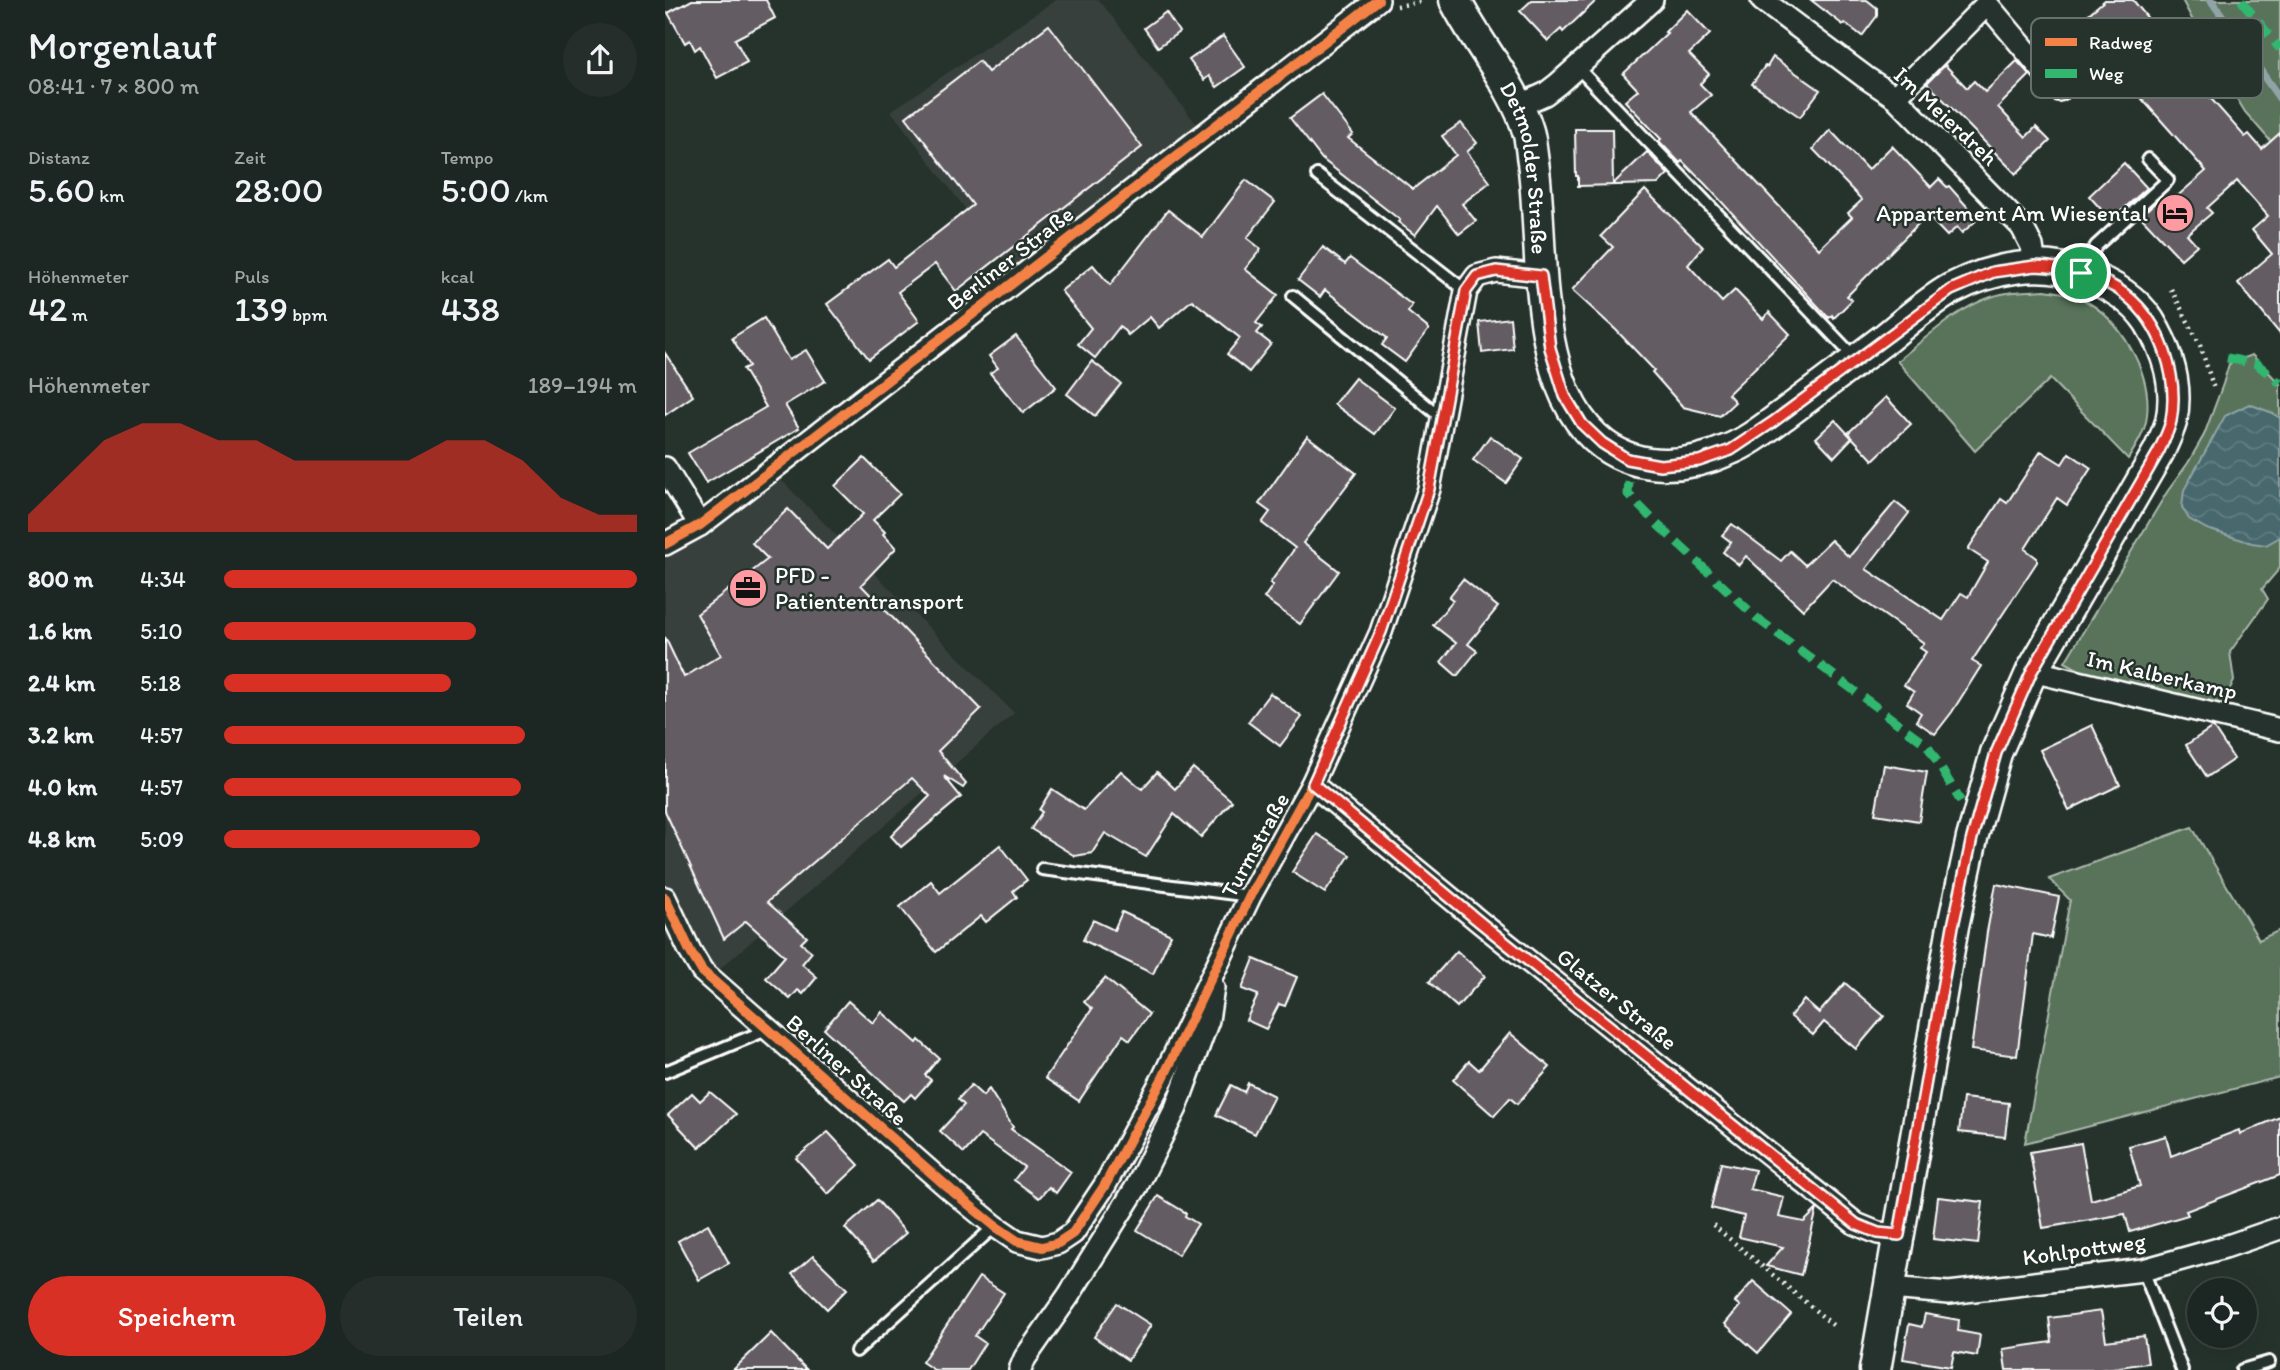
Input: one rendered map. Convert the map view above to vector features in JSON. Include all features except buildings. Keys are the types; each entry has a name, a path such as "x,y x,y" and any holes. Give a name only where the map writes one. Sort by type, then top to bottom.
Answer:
{"main road":[{"name":"Detmolder Straße","path":"1455,0 1518,106 1528,131 1536,181 1541,276 1550,348 1565,396 1582,424 1602,443 1627,459 1660,465 1699,461 1731,450 1951,290 1993,272 2035,266 2056,267 2081,273 2126,294 2144,314 2170,365 2173,393 2171,422 2159,451 2032,671 1996,753 1972,838 1953,926 1875,1370"}],"street":[{"name":"Berliner Straße","path":"665,544 700,525 1378,0"},
{"path":"1518,106 1545,93 1578,68 1652,0"},
{"name":"Im Meierdreh","path":"1762,0 1895,97 2022,227 2032,246 2035,266"},
{"path":"1895,97 1985,2 2031,57"},
{"path":"1466,291 1477,276 1496,271 1541,276"},
{"name":"Turmstraße","path":"1032,1245 1042,1247 1059,1243 1073,1233 1105,1185 1163,1078 1250,896 1313,784 1381,632 1429,489 1466,291"},
{"path":"665,468 700,525"},
{"name":"Im Kalberkamp","path":"2032,671 2280,730"},
{"name":"Glatzer Straße","path":"1313,784 1481,923 1856,1224 1878,1233 1899,1235"},
{"name":"Berliner Straße","path":"665,898 702,971 951,1190 1017,1241 1032,1245"},
{"name":"Turmstraße","path":"1020,1370 1025,1358 1069,1295 1137,1186 1176,1108 1208,1020 1216,965"},
{"name":"Kohlpottweg","path":"1890,1288 1949,1293 2143,1270 2280,1228"}],"lane":[{"path":"1578,68 1857,360"},
{"path":"2081,273 2097,246 2168,180 2148,159"},
{"path":"1317,175 1466,291"},
{"path":"1293,296 1443,419"},
{"path":"1042,869 1250,896"},
{"path":"665,1072 769,1029"},
{"path":"856,1351 995,1226"},
{"path":"2143,1270 2182,1370"},
{"path":"2242,1370 2269,1362"}],"path":[{"path":"2171,289 2200,345 2214,389"},
{"path":"1713,1225 1834,1326"}],"shaded area":[{"path":"1056,0 1099,0 1198,126 1012,270 891,111"},
{"path":"775,474 1014,713 699,987 665,934 665,663 676,657 665,634 665,529 683,517 678,536"}],"green space":[{"path":"2182,0 2280,0 2280,152 2245,112 2237,98 2263,98 2263,18 2192,18"},
{"path":"2045,290 2073,295 2096,308 2121,333 2139,364 2147,398 2147,415 2143,433 2128,459 2050,379 1975,451 1897,361 1942,325 1978,302 2004,294"},
{"path":"2252,355 2280,384 2280,568 2262,589 2268,599 2230,652 2234,681 2220,709 2085,673 2065,662 2204,435 2229,364"},
{"path":"2192,827 2259,940 2280,930 2280,1077 2025,1143 2070,900 2049,879"}],"water":[{"path":"2249,404 2280,418 2280,537 2266,545 2207,529 2189,519 2182,507 2184,490 2225,416"}],"waterway":[{"path":"2211,0 2224,18"},
{"path":"2263,75 2280,99"}],"marked path":[{"path":"2241,0 2255,18"},
{"path":"2263,28 2280,49"},
{"path":"2227,358 2257,364 2280,383"},
{"path":"1629,482 1628,494 1758,619 1927,745 1961,802"}],"cycle path":[{"path":"665,544 700,525 1378,0"},
{"path":"665,898 702,971 951,1190 1017,1241 1042,1247 1058,1243 1073,1233 1105,1185 1163,1078 1250,896 1312,784 1381,632 1429,489 1466,291 1477,276 1496,271 1541,276"}],"place":[{"name":"Appartement Am Wiesental","path":"2175,213"},
{"name":"PFD - Patiententransport","path":"748,588"}],"route":[{"path":"2035,266 2056,267 2081,273 2126,294 2144,314 2158,337 2170,365 2173,393 2171,422 2159,451 2032,671 1996,753 1972,838 1953,926 1899,1235 1878,1233 1856,1224 1481,923 1313,784 1381,632 1429,489 1466,291 1477,276 1496,271 1541,276 1550,348 1565,396 1582,424 1602,443 1627,459 1660,465 1699,461 1731,450 1951,290 1993,272 2035,266"}]}
